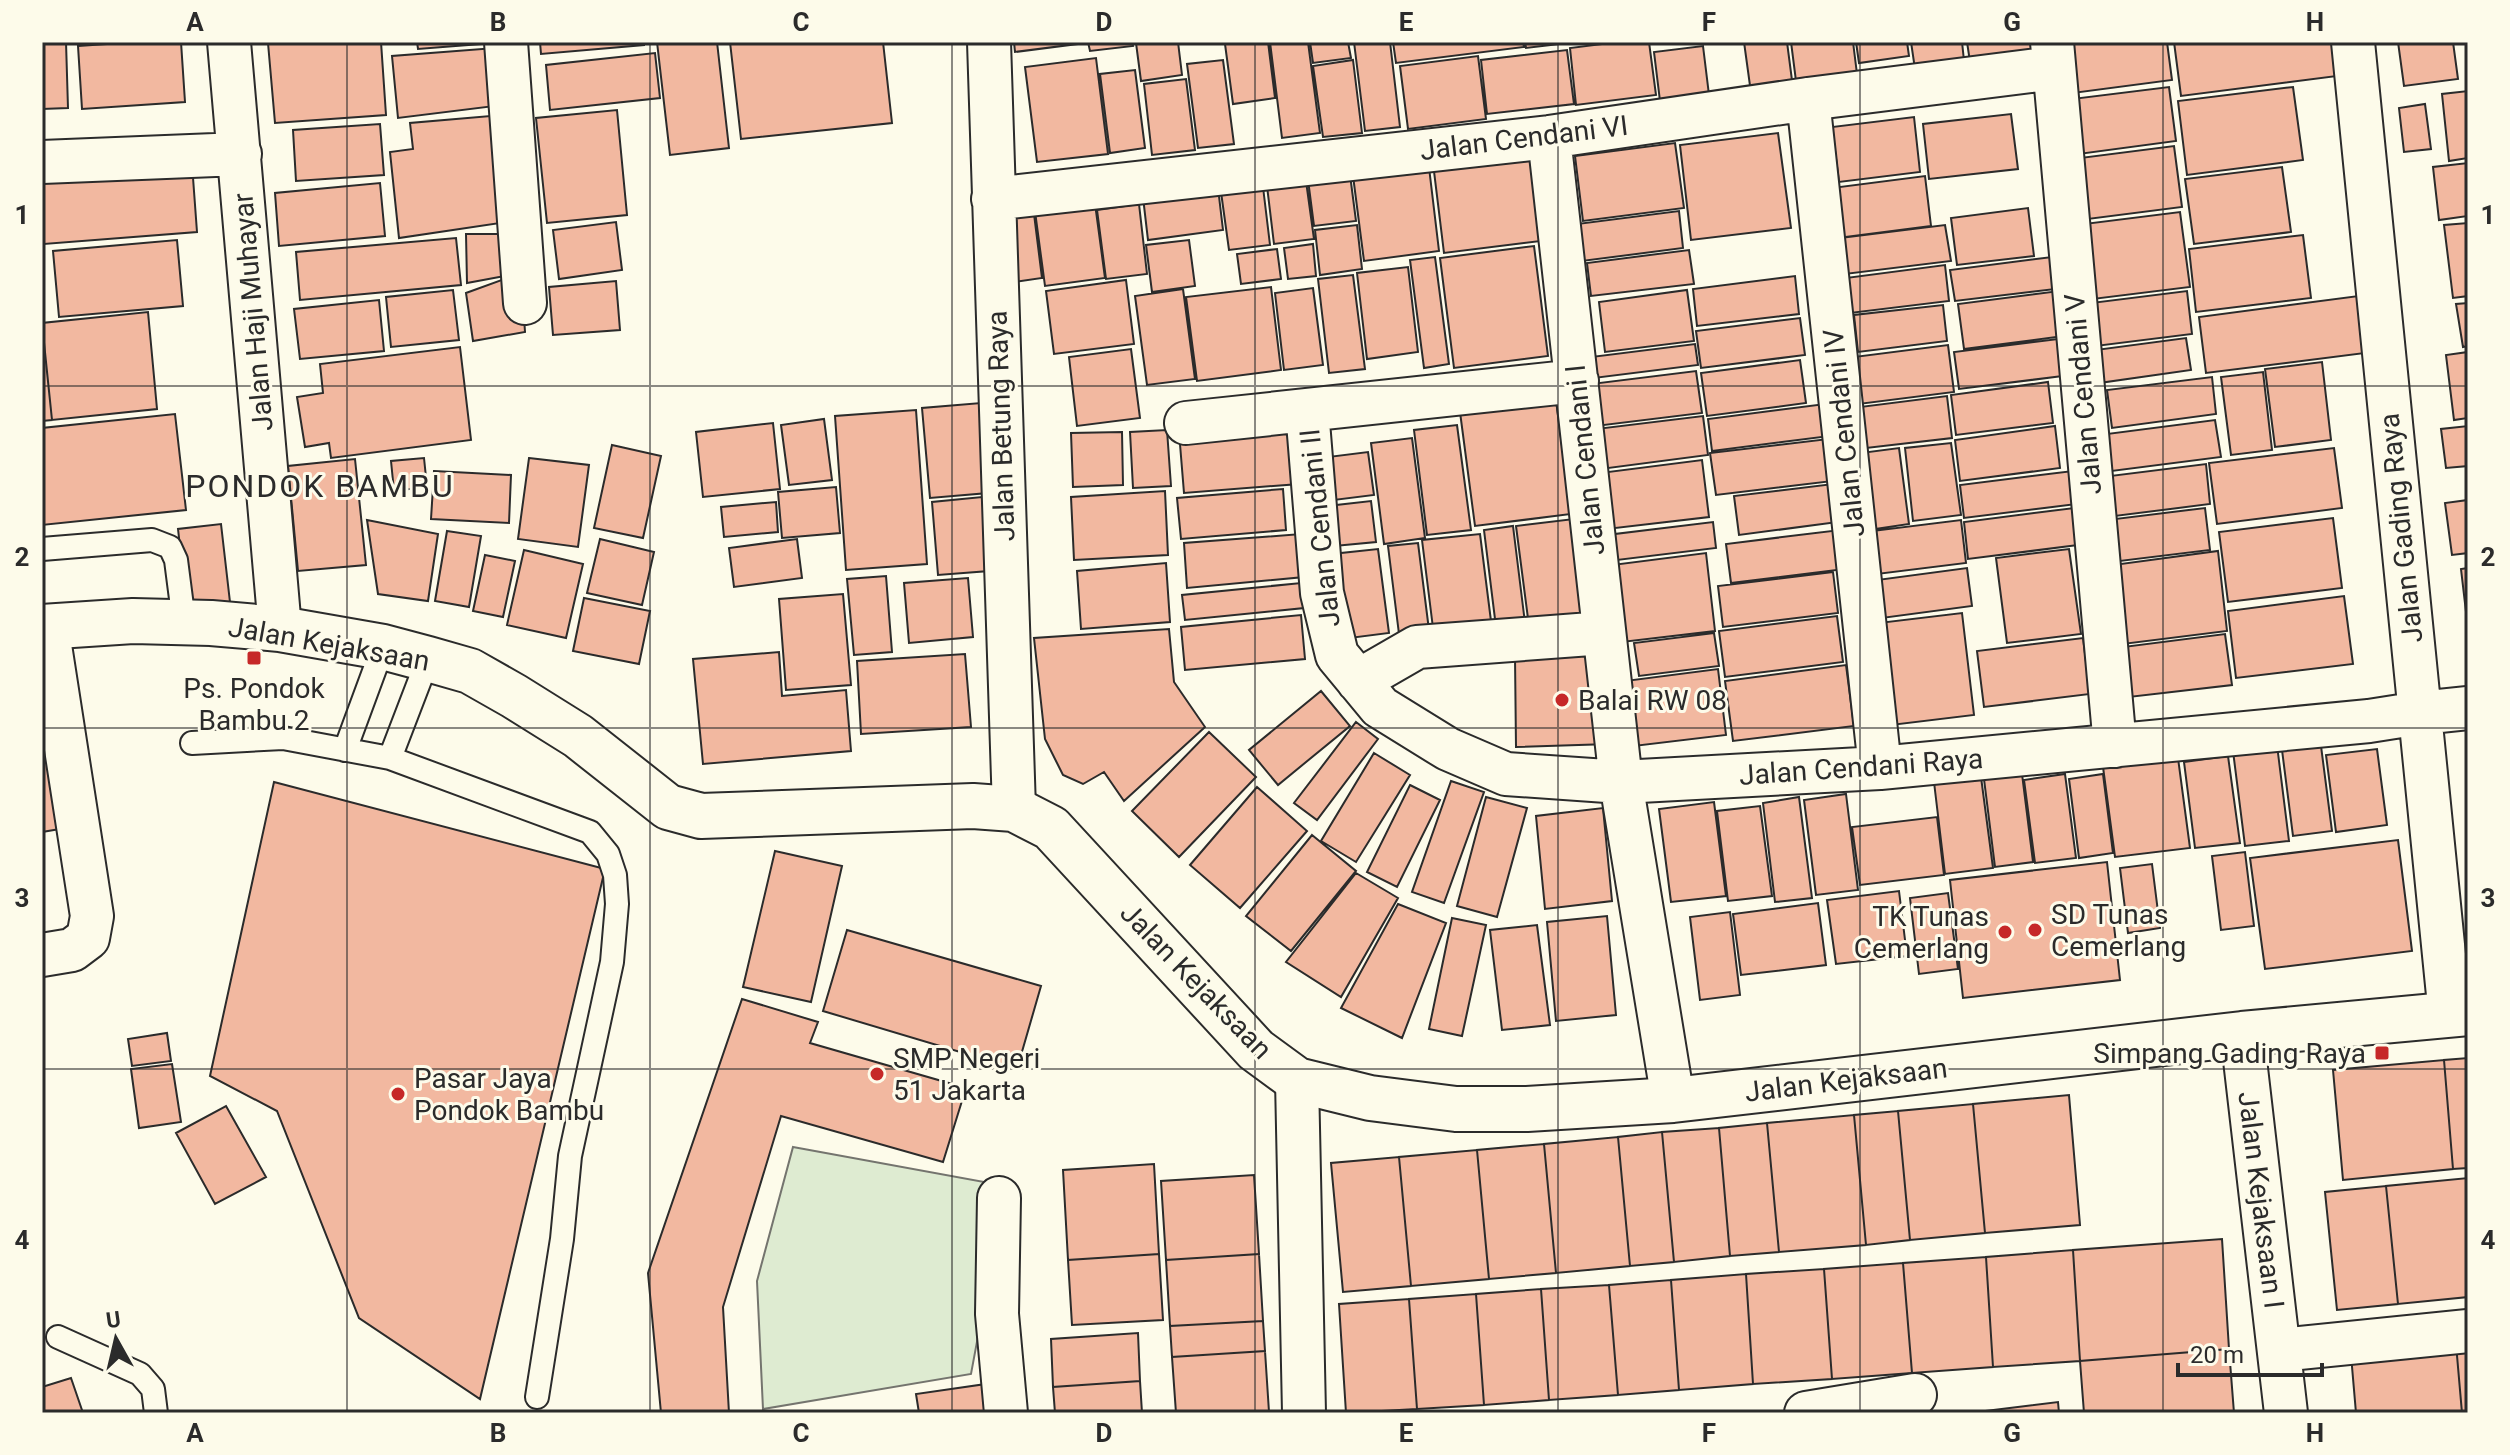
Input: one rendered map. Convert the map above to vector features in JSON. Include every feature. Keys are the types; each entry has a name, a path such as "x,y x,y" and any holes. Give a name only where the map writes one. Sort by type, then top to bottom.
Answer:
{"street":[{"name":"Jalan Haji Muhayar","path":"229,42 280,629"},
{"path":"506,42 525,303"},
{"name":"Jalan Betung Raya","path":"989,42 1014,809"},
{"name":"Jalan Gading Raya","path":"2353,42 2420,713 2459,1014"},
{"name":"Jalan Cendani VI","path":"993,199 1549,137 1808,99 2053,55"},
{"name":"Jalan Cendani V","path":"2053,55 2115,746"},
{"name":"Jalan Cendani IV","path":"1808,99 1880,768"},
{"name":"Jalan Cendani I","path":"1549,137 1621,782"},
{"path":"42,162 240,154"},
{"path":"1186,423 1577,381"},
{"name":"Jalan Cendani II","path":"1307,410 1322,593 1337,655 1358,681 1380,707 1434,741 1506,774 1621,782"},
{"name":"Jalan Kejaksaan","path":"44,626 133,621 280,629 383,647 470,671 578,736 668,807 701,816 973,806 1014,809 1051,828 1256,1050 1297,1080 1370,1098 1456,1109 1568,1107 1673,1100 2242,1034 2459,1014"},
{"path":"42,955 72,950 88,938 92,916 44,626"},
{"path":"1358,681 1417,647 1604,633"},
{"name":"Jalan Cendani Raya","path":"1621,782 1880,768 2369,721 2468,708"},
{"path":"1621,782 1673,1100"},
{"name":"Jalan Kejaksaan I","path":"2242,1034 2286,1413"},
{"path":"1297,1080 1304,1413"},
{"path":"999,1198 997,1314 1006,1413"},
{"path":"2280,1350 2468,1331"},
{"path":"1806,1413 1915,1395"}],"lane":[{"path":"42,549 152,540 170,547 176,560 184,622"},
{"path":"345,750 383,647"},
{"path":"390,758 428,659"},
{"path":"192,743 283,738 390,758 590,832 608,854 615,875 617,904 612,962 570,1156 562,1239 537,1397"},
{"path":"58,1337 140,1374 153,1389 156,1413"}],"green space":[{"path":"793,1147 1006,1186 971,1374 763,1409 757,1281"}],"building":[{"path":"42,42 66,42 68,108 42,109"},
{"path":"181,42 185,102 82,109 78,46"},
{"path":"381,42 386,115 275,123 268,43"},
{"path":"417,42 479,42 480,44 418,49"},
{"path":"540,42 644,42 644,45 541,54"},
{"path":"657,42 717,42 729,148 670,155"},
{"path":"730,42 883,42 892,123 741,139"},
{"path":"1014,42 1085,42 1085,43 1015,52"},
{"path":"1088,42 1132,42 1133,46 1090,51"},
{"path":"1178,42 1182,75 1141,81 1136,43"},
{"path":"1268,42 1275,98 1233,104 1225,44"},
{"path":"1270,42 1308,42 1320,133 1282,138"},
{"path":"1310,42 1348,42 1351,58 1313,63"},
{"path":"1354,42 1390,42 1400,127 1365,131"},
{"path":"1393,42 1523,42 1524,47 1396,63"},
{"path":"1525,42 1567,42 1567,43 1526,48"},
{"path":"1649,42 1656,95 1576,105 1570,48"},
{"path":"1744,42 1787,42 1793,88 1751,93"},
{"path":"1791,42 1853,42 1858,82 1797,89"},
{"path":"1856,42 1907,42 1909,56 1859,63"},
{"path":"1911,42 1962,42 1965,70 1916,76"},
{"path":"1967,42 2035,42 2037,54 1970,62"},
{"path":"2167,42 2172,80 2073,93 2066,44"},
{"path":"2174,42 2340,42 2345,75 2181,96"},
{"path":"2398,42 2453,42 2458,79 2404,86"},
{"path":"1703,46 1709,95 1660,101 1654,52"},
{"path":"495,48 503,105 398,118 392,56"},
{"path":"1567,50 1574,104 1487,114 1481,60"},
{"path":"655,53 660,98 550,110 546,65"},
{"path":"1478,56 1486,119 1408,129 1400,66"},
{"path":"1096,58 1108,154 1037,162 1025,67"},
{"path":"1223,60 1234,144 1198,148 1187,64"},
{"path":"1353,60 1362,133 1323,137 1313,66"},
{"path":"1135,70 1145,148 1110,153 1100,74"},
{"path":"1186,79 1195,150 1152,155 1144,84"},
{"path":"2169,87 2176,141 2079,154 2072,99"},
{"path":"2293,87 2303,160 2187,175 2178,101"},
{"path":"2468,91 2468,158 2449,161 2442,94"},
{"path":"2425,104 2431,149 2404,152 2399,108"},
{"path":"617,110 627,215 547,223 536,118"},
{"path":"2011,114 2018,169 1929,179 1923,124"},
{"path":"502,115 507,222 399,238 390,152 413,149 410,123"},
{"path":"1914,117 1920,172 1839,182 1832,127"},
{"path":"380,124 384,175 296,181 293,130"},
{"path":"1778,133 1791,228 1691,240 1680,145"},
{"path":"1675,143 1684,208 1583,221 1575,156"},
{"path":"2174,146 2182,207 2088,219 2080,158"},
{"path":"1530,151 1541,241 1444,253 1433,163"},
{"path":"1428,159 1439,251 1364,261 1352,168"},
{"path":"2468,163 2468,216 2439,220 2433,167"},
{"path":"192,164 197,232 44,244 42,176"},
{"path":"1349,167 1356,221 1314,226 1307,172"},
{"path":"2282,167 2291,232 2194,244 2185,179"},
{"path":"1925,176 1931,226 1830,239 1824,189"},
{"path":"1306,181 1314,239 1274,244 1267,186"},
{"path":"380,183 385,236 279,246 275,193"},
{"path":"1263,187 1270,245 1229,250 1221,192"},
{"path":"1218,188 1223,230 1148,240 1143,197"},
{"path":"1094,196 1105,278 1045,286 1034,204"},
{"path":"1032,198 1042,278 1007,283 997,203"},
{"path":"1139,204 1147,274 1106,279 1097,210"},
{"path":"2028,208 2034,256 1957,265 1951,218"},
{"path":"1679,211 1683,248 1582,261 1577,224"},
{"path":"2180,212 2190,287 2093,299 2084,224"},
{"path":"616,222 622,270 559,279 553,230"},
{"path":"2468,223 2468,296 2453,298 2444,225"},
{"path":"1357,225 1362,269 1320,275 1315,230"},
{"path":"1945,225 1951,261 1845,274 1840,238"},
{"path":"466,234 508,234 521,273 467,283"},
{"path":"2303,235 2311,298 2196,312 2189,249"},
{"path":"456,238 461,285 300,300 296,252"},
{"path":"177,240 183,306 59,317 53,251"},
{"path":"1189,240 1195,286 1152,292 1146,245"},
{"path":"1313,244 1316,276 1288,279 1284,248"},
{"path":"1534,246 1548,356 1454,368 1440,258"},
{"path":"1277,249 1281,279 1241,284 1237,254"},
{"path":"1689,250 1694,284 1591,296 1587,263"},
{"path":"2060,256 2064,288 1955,301 1950,270"},
{"path":"1435,257 1449,364 1424,368 1410,260"},
{"path":"1945,265 1949,301 1842,314 1838,279"},
{"path":"1408,267 1418,352 1367,359 1357,273"},
{"path":"521,273 525,332 473,341 466,293"},
{"path":"1353,275 1365,369 1329,373 1318,279"},
{"path":"1795,276 1799,314 1697,326 1693,289"},
{"path":"1126,280 1134,344 1054,354 1046,291"},
{"path":"616,281 620,330 553,335 549,287"},
{"path":"1271,287 1281,370 1197,381 1186,297"},
{"path":"1313,288 1323,365 1284,370 1275,293"},
{"path":"1183,289 1195,379 1147,385 1135,296"},
{"path":"453,290 459,340 391,347 386,297"},
{"path":"1687,290 1694,341 1605,352 1599,302"},
{"path":"2059,291 2064,336 1964,349 1958,304"},
{"path":"2187,291 2192,334 2096,346 2091,303"},
{"path":"2366,295 2373,352 2206,373 2199,317"},
{"path":"379,300 384,351 300,359 294,309"},
{"path":"2468,303 2468,346 2463,347 2456,304"},
{"path":"1943,305 1947,341 1858,352 1854,315"},
{"path":"148,312 157,409 52,420 42,323"},
{"path":"1800,318 1805,355 1701,368 1696,331"},
{"path":"42,324 52,420 42,421"},
{"path":"2066,338 2071,375 1959,389 1954,352"},
{"path":"2186,338 2191,370 2092,384 2088,351"},
{"path":"1695,344 1698,365 1594,378 1591,357"},
{"path":"1948,345 1954,392 1851,405 1846,358"},
{"path":"460,347 471,440 331,458 329,443 305,447 297,397 323,393 320,364"},
{"path":"1131,349 1140,418 1077,426 1069,357"},
{"path":"2468,352 2468,418 2454,420 2446,355"},
{"path":"1800,360 1806,403 1707,416 1701,373"},
{"path":"2322,362 2331,440 2275,447 2265,369"},
{"path":"1696,371 1702,413 1596,426 1591,384"},
{"path":"2263,372 2272,450 2231,455 2221,377"},
{"path":"2212,377 2216,414 2112,428 2107,390"},
{"path":"2048,382 2053,423 1956,435 1951,395"},
{"path":"1947,396 1952,438 1849,450 1844,409"},
{"path":"1556,400 1571,514 1475,526 1460,412"},
{"path":"981,403 988,493 930,498 922,408"},
{"path":"1825,404 1830,436 1712,451 1708,419"},
{"path":"916,410 927,564 846,570 835,416"},
{"path":"175,414 186,510 42,525 42,428"},
{"path":"1703,416 1708,455 1601,469 1596,429"},
{"path":"824,419 832,480 789,485 781,425"},
{"path":"2215,420 2221,457 2104,472 2099,435"},
{"path":"1294,422 1299,484 1184,493 1179,432"},
{"path":"773,423 780,489 703,497 696,432"},
{"path":"1457,425 1471,530 1427,535 1414,430"},
{"path":"2055,426 2060,468 1960,481 1955,440"},
{"path":"2468,426 2468,466 2446,468 2441,429"},
{"path":"1167,430 1171,486 1133,488 1130,432"},
{"path":"1122,432 1123,485 1073,487 1071,433"},
{"path":"1412,438 1425,538 1384,544 1371,443"},
{"path":"1828,439 1833,481 1716,495 1710,453"},
{"path":"1951,443 1961,515 1913,521 1905,448"},
{"path":"612,445 661,456 643,538 594,528"},
{"path":"1899,448 1909,524 1862,531 1853,454"},
{"path":"2334,448 2342,508 2217,524 2209,463"},
{"path":"1368,452 1374,495 1326,501 1320,458"},
{"path":"424,458 427,487 394,491 391,461"},
{"path":"529,458 589,465 578,547 518,539"},
{"path":"355,459 366,565 298,571 288,466"},
{"path":"1702,460 1709,517 1607,529 1600,473"},
{"path":"2206,464 2210,504 2107,517 2102,477"},
{"path":"2081,470 2085,503 1964,518 1960,485"},
{"path":"434,471 511,475 509,523 431,519"},
{"path":"1833,484 1838,522 1739,535 1734,496"},
{"path":"836,487 840,533 782,538 778,492"},
{"path":"1283,489 1286,530 1181,539 1177,498"},
{"path":"1165,491 1168,555 1074,560 1071,497"},
{"path":"982,497 989,571 938,575 932,502"},
{"path":"2468,500 2468,553 2452,555 2445,503"},
{"path":"1371,501 1376,542 1324,547 1319,507"},
{"path":"776,502 778,532 724,537 721,507"},
{"path":"2090,506 2094,543 1968,559 1964,522"},
{"path":"2205,508 2210,550 2120,561 2115,519"},
{"path":"1582,518 1596,625 1530,634 1516,526"},
{"path":"2333,518 2342,588 2228,602 2219,532"},
{"path":"367,520 438,534 428,601 378,594"},
{"path":"1961,520 1966,563 1861,576 1856,533"},
{"path":"1713,522 1716,548 1609,561 1607,535"},
{"path":"221,524 231,611 188,617 178,529"},
{"path":"1513,526 1525,623 1496,627 1484,530"},
{"path":"1840,530 1845,569 1731,583 1726,544"},
{"path":"447,531 481,536 469,607 435,601"},
{"path":"1301,534 1304,577 1187,588 1184,543"},
{"path":"1480,534 1492,629 1434,636 1422,540"},
{"path":"600,539 654,552 642,605 587,593"},
{"path":"797,539 802,578 734,587 729,548"},
{"path":"1418,543 1430,638 1400,642 1388,546"},
{"path":"1378,549 1389,633 1342,639 1332,554"},
{"path":"2069,549 2081,634 2007,643 1996,558"},
{"path":"524,550 583,564 566,638 507,625"},
{"path":"2218,551 2227,631 2123,644 2113,565"},
{"path":"1706,553 1715,631 1622,642 1612,565"},
{"path":"485,555 515,561 503,617 473,611"},
{"path":"1166,563 1170,622 1081,629 1077,571"},
{"path":"1967,568 1972,606 1882,618 1877,580"},
{"path":"2468,568 2468,629 2461,569"},
{"path":"1833,572 1838,613 1723,627 1718,586"},
{"path":"886,576 892,652 854,655 847,579"},
{"path":"968,578 973,637 909,643 904,583"},
{"path":"1301,583 1304,608 1185,620 1182,595"},
{"path":"843,594 851,685 786,690 779,599"},
{"path":"2344,596 2353,664 2236,678 2228,611"},
{"path":"584,598 650,611 639,664 573,651"},
{"path":"1962,613 1974,715 1883,726 1870,624"},
{"path":"1301,615 1305,659 1185,670 1181,627"},
{"path":"1837,616 1843,662 1725,677 1719,631"},
{"path":"1169,629 1174,682 1205,727 1124,801 1104,772 1083,784 1063,775 1045,739 1034,638"},
{"path":"1714,633 1719,666 1639,676 1634,643"},
{"path":"2225,634 2232,685 2129,697 2123,647"},
{"path":"2083,638 2090,694 1984,707 1977,651"},
{"path":"779,652 782,696 846,690 851,751 703,764 693,659"},
{"path":"965,654 971,727 861,734 857,661"},
{"name":"Balai RW 08","path":"1606,654 1609,744 1516,747 1515,657"},
{"path":"1846,665 1854,726 1733,741 1725,681"},
{"path":"1718,669 1726,735 1634,746 1625,681"},
{"path":"1321,691 1350,726 1278,785 1249,750"},
{"path":"42,709 66,828 42,832"},
{"path":"1356,722 1378,739 1317,820 1294,803"},
{"path":"1209,732 1256,777 1179,857 1132,811"},
{"path":"2277,745 2289,841 2245,846 2233,751"},
{"path":"2321,746 2332,831 2293,836 2282,750"},
{"path":"2377,749 2387,825 2336,832 2326,755"},
{"path":"1374,753 1410,775 1356,862 1321,841"},
{"path":"2228,756 2240,843 2195,848 2184,762"},
{"path":"2178,758 2190,848 2115,857 2103,767"},
{"path":"2022,774 2033,862 1995,867 1984,779"},
{"path":"2065,774 2076,858 2035,863 2024,780"},
{"path":"2103,774 2113,853 2079,858 2069,779"},
{"path":"1981,777 1993,868 1945,874 1934,782"},
{"path":"1451,781 1484,792 1444,903 1412,892"},
{"name":"Pasar Jaya Pondok Bambu","path":"274,782 605,869 480,1399 359,1318 277,1111 210,1076"},
{"path":"1410,785 1440,800 1397,887 1367,872"},
{"path":"1257,787 1307,831 1240,908 1190,865"},
{"path":"1846,794 1858,890 1816,895 1804,800"},
{"path":"1486,797 1527,808 1497,917 1457,906"},
{"path":"1799,797 1812,898 1775,902 1763,803"},
{"path":"1714,802 1726,896 1671,902 1659,809"},
{"path":"1760,806 1772,896 1728,901 1717,811"},
{"path":"1603,808 1612,901 1545,909 1536,816"},
{"path":"1937,817 1944,875 1860,885 1852,827"},
{"path":"1312,835 1356,871 1291,951 1246,916"},
{"path":"2398,840 2412,951 2265,969 2250,858"},
{"path":"775,851 842,866 811,1002 743,987"},
{"path":"2245,852 2254,926 2221,930 2212,856"},
{"name":"SD Tunas Cemerlang","path":"2107,862 2120,980 1963,998 1950,880"},
{"path":"2152,864 2160,928 2128,933 2120,868"},
{"path":"1356,873 1398,898 1341,997 1286,962"},
{"path":"1899,891 1907,956 1836,964 1827,900"},
{"path":"1948,893 1958,969 1919,974 1910,898"},
{"path":"1818,903 1826,965 1741,975 1733,914"},
{"path":"1398,904 1446,923 1402,1038 1341,1008"},
{"path":"1730,912 1740,995 1700,1000 1690,917"},
{"path":"1607,916 1616,1015 1556,1021 1547,922"},
{"path":"1452,918 1486,925 1462,1036 1429,1029"},
{"path":"1537,925 1550,1025 1502,1030 1490,930"},
{"path":"847,930 1041,986 1017,1069 823,1011"},
{"path":"742,999 818,1022 810,1043 966,1088 943,1162 781,1116 723,1307 729,1413 661,1413 648,1273"},
{"path":"167,1033 171,1061 132,1066 128,1039"},
{"path":"2468,1058 2468,1168 2453,1169 2444,1060"},
{"path":"2444,1060 2453,1169 2343,1180 2333,1070"},
{"path":"172,1064 181,1122 139,1128 131,1069"},
{"path":"2069,1095 2080,1225 1985,1233 1973,1104"},
{"path":"1973,1104 1985,1233 1910,1240 1898,1111"},
{"path":"226,1106 266,1177 215,1204 176,1133"},
{"path":"1898,1111 1910,1240 1866,1245 1854,1115"},
{"path":"1854,1115 1866,1245 1779,1252 1767,1123"},
{"path":"1767,1123 1779,1252 1730,1256 1719,1128"},
{"path":"1719,1128 1730,1256 1674,1262 1662,1132"},
{"path":"1662,1132 1674,1262 1630,1266 1618,1137"},
{"path":"1618,1137 1630,1266 1556,1273 1544,1144"},
{"path":"1544,1144 1556,1273 1489,1279 1477,1150"},
{"path":"1477,1150 1489,1279 1411,1286 1399,1157"},
{"path":"1399,1157 1411,1286 1343,1292 1331,1163"},
{"path":"1154,1164 1159,1254 1068,1260 1063,1170"},
{"path":"1254,1175 1259,1254 1166,1260 1161,1181"},
{"path":"2468,1178 2468,1297 2398,1304 2386,1186"},
{"path":"2386,1186 2398,1304 2337,1310 2325,1192"},
{"path":"2222,1239 2229,1349 2080,1361 2073,1250"},
{"path":"2073,1250 2080,1361 1993,1367 1986,1257"},
{"path":"1159,1254 1163,1320 1072,1325 1068,1260"},
{"path":"1259,1254 1263,1321 1170,1326 1166,1260"},
{"path":"1986,1257 1993,1367 1912,1373 1903,1263"},
{"path":"1903,1263 1912,1373 1832,1379 1824,1269"},
{"path":"1824,1269 1832,1379 1753,1384 1746,1274"},
{"path":"1746,1274 1753,1384 1679,1390 1671,1280"},
{"path":"1671,1280 1679,1390 1618,1395 1609,1285"},
{"path":"1609,1285 1618,1395 1549,1400 1541,1289"},
{"path":"1541,1289 1549,1400 1484,1405 1476,1294"},
{"path":"1476,1294 1484,1405 1417,1409 1409,1299"},
{"path":"1409,1299 1417,1409 1346,1413 1339,1304"},
{"path":"1263,1321 1265,1351 1172,1357 1170,1326"},
{"path":"1138,1333 1140,1381 1053,1387 1051,1339"},
{"path":"2468,1343 2468,1413 2462,1413 2456,1344"},
{"path":"2456,1344 2462,1413 2356,1413 2351,1355"},
{"path":"2229,1349 2234,1413 2084,1413 2080,1361"},
{"path":"1265,1351 1269,1412 1176,1413 1172,1357"},
{"path":"71,1378 83,1413 42,1413 42,1387"},
{"path":"1140,1381 1142,1413 1055,1413 1053,1387"},
{"path":"993,1383 997,1413 919,1413 916,1394"},
{"path":"2058,1402 2059,1413 1969,1413"}],"place":[{"name":"Ps. Pondok Bambu 2","path":"254,658"},
{"name":"Balai RW 08","path":"1562,700"},
{"name":"SD Tunas Cemerlang","path":"2035,930"},
{"name":"TK Tunas Cemerlang","path":"2005,932"},
{"name":"Simpang Gading Raya","path":"2382,1053"},
{"name":"SMP Negeri 51 Jakarta","path":"877,1074"},
{"name":"Pasar Jaya Pondok Bambu","path":"398,1094"}],"district":[{"name":"PONDOK BAMBU","path":"320,486"}]}
